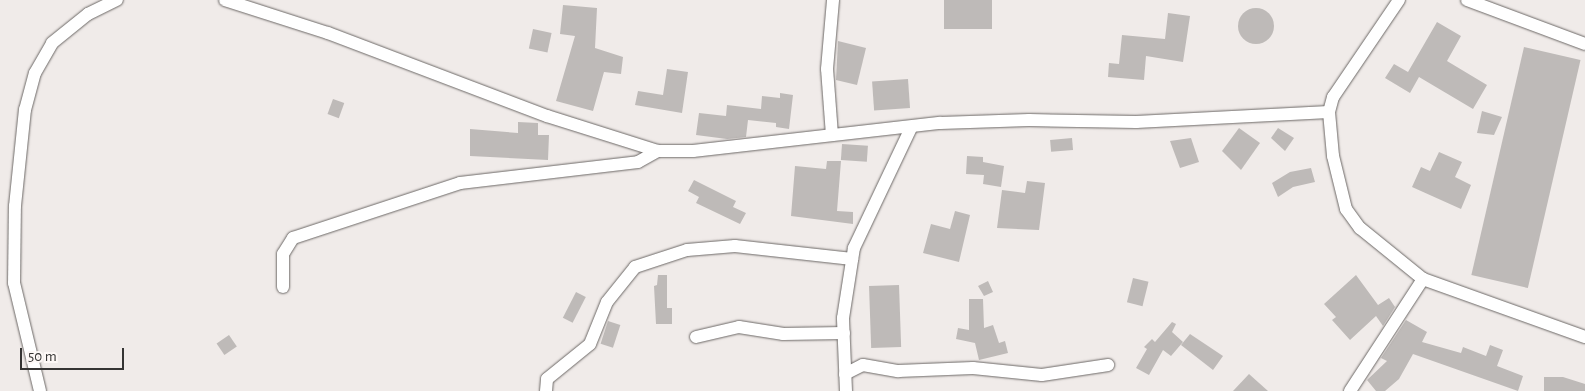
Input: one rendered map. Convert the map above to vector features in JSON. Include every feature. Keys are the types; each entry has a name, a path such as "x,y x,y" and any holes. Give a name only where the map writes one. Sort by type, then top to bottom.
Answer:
{"street":[{"path":"40,391 14,284 15,206 25,110 35,73 52,43 88,14 117,0"},
{"path":"225,0 328,33 547,116 658,151 693,151 911,128 940,123 1029,120 1136,122 1329,112"},
{"path":"832,135 827,69 833,0"},
{"path":"1399,0 1347,74 1333,97 1329,112 1333,156 1346,209 1360,228 1422,279 1585,337"},
{"path":"1466,0 1585,44"},
{"path":"846,391 844,333 854,248 911,128"},
{"path":"283,287 283,254 293,238 460,183 638,162 658,151"},
{"path":"546,391 547,379 590,344 607,302 635,267 687,250 735,246 852,259"},
{"path":"1350,391 1422,279"},
{"path":"696,337 738,327 783,334 844,333"},
{"path":"845,374 863,365 898,371 973,368 1042,375 1108,364"}],"building":[{"path":"944,0 992,0 992,29 944,29"},
{"path":"563,5 597,8 595,48 623,57 621,74 604,72 593,111 556,101 575,36 560,34"},
{"path":"1256,8 1269,13 1274,26 1269,39 1256,44 1243,39 1238,26 1243,13"},
{"path":"1168,13 1190,16 1183,62 1146,56 1144,80 1108,77 1109,63 1119,64 1122,35 1165,39"},
{"path":"1437,22 1461,36 1447,61 1487,85 1473,109 1419,77 1410,93 1385,78 1394,64 1408,72"},
{"path":"533,29 552,33 547,53 529,49"},
{"path":"838,41 866,48 857,85 836,80"},
{"path":"1524,47 1581,60 1528,288 1471,275"},
{"path":"667,69 688,72 682,113 635,105 638,91 663,95"},
{"path":"908,79 910,108 874,110 872,82"},
{"path":"780,93 793,95 789,129 776,127 776,123 748,120 746,137 727,139 696,135 699,113 726,116 727,105 761,109 762,96 780,98"},
{"path":"333,99 344,103 339,118 328,114"},
{"path":"1482,111 1502,117 1494,135 1477,133"},
{"path":"518,122 538,123 538,135 549,135 548,160 470,156 470,129 518,133"},
{"path":"1239,128 1260,143 1241,170 1222,151"},
{"path":"1278,128 1294,138 1285,151 1271,138"},
{"path":"1072,138 1073,150 1051,152 1050,140"},
{"path":"1191,138 1199,162 1180,168 1170,141"},
{"path":"842,144 868,146 867,162 841,160"},
{"path":"1439,152 1462,162 1455,177 1471,185 1461,209 1412,187 1421,167 1430,171"},
{"path":"967,156 983,157 983,162 1004,166 1001,187 983,184 984,175 966,174"},
{"path":"827,161 841,161 837,211 853,212 853,224 791,216 795,166 826,169"},
{"path":"1311,168 1315,182 1293,187 1278,197 1272,183 1290,172"},
{"path":"694,180 736,201 733,207 746,213 740,224 696,203 699,197 688,191"},
{"path":"1027,181 1045,183 1039,230 997,228 1002,190 1025,193"},
{"path":"955,211 970,215 959,262 923,253 931,224 950,229"},
{"path":"658,275 667,275 667,308 672,308 672,324 656,324 654,286 657,285"},
{"path":"1356,275 1378,305 1389,298 1395,307 1383,326 1376,316 1350,340 1332,320 1336,317 1324,304"},
{"path":"1133,278 1149,282 1142,306 1127,302"},
{"path":"988,281 993,292 984,296 978,286"},
{"path":"899,285 901,347 871,348 869,286"},
{"path":"576,292 586,297 573,323 563,318"},
{"path":"969,299 983,299 984,328 993,325 999,343 1005,341 1008,353 979,360 975,343 956,339 958,328 969,330"},
{"path":"1406,320 1427,332 1422,342 1461,353 1463,347 1486,356 1490,345 1503,350 1497,366 1523,376 1518,391 1413,354 1399,379 1385,391 1376,391 1367,380 1387,361 1381,358"},
{"path":"608,321 620,325 613,348 601,344"},
{"path":"1172,322 1176,324 1172,332 1183,342 1171,356 1163,350 1149,375 1136,368 1147,349 1144,347 1152,339 1155,342"},
{"path":"1190,334 1223,356 1213,370 1181,345"},
{"path":"229,335 237,347 224,355 217,343"},
{"path":"1249,374 1268,391 1233,391"},
{"path":"1544,377 1563,377 1585,384 1585,391 1544,391"}]}
